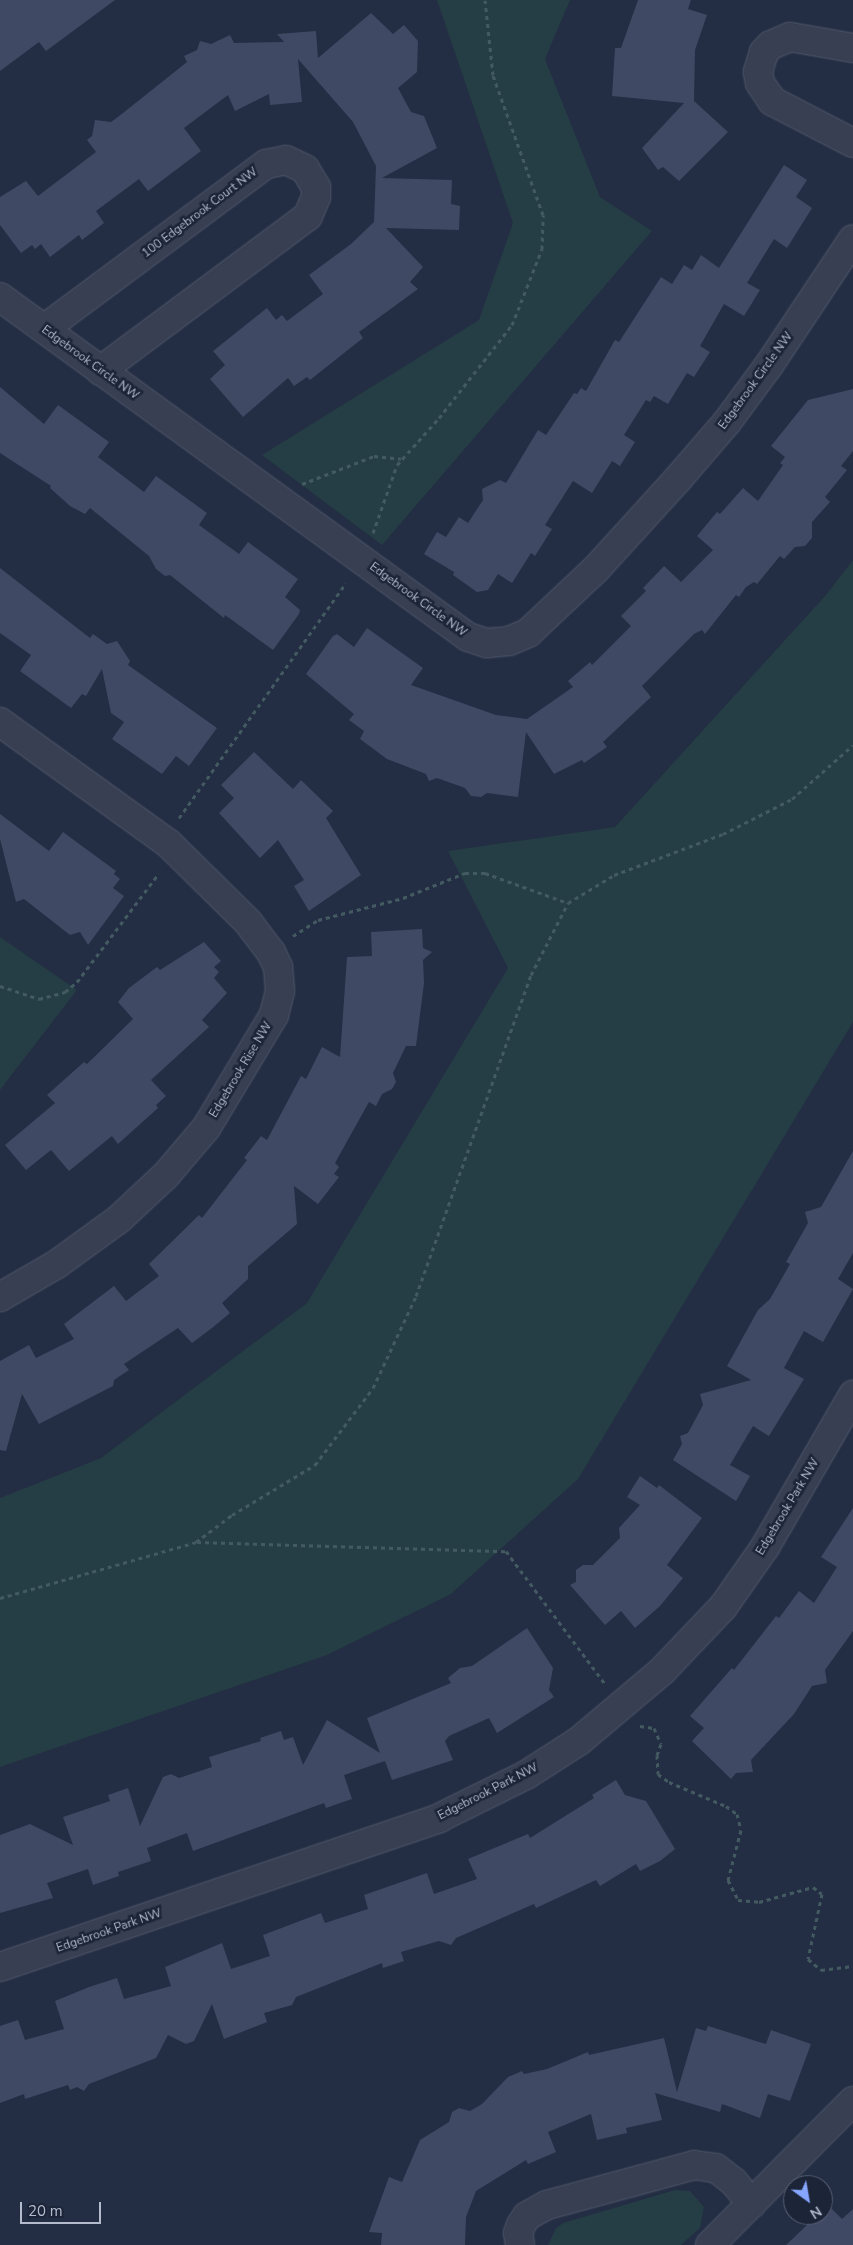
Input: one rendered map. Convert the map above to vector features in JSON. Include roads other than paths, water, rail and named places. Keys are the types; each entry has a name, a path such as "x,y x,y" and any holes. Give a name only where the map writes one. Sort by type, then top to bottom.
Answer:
{"street":[{"path":"853,48 790,37 775,42 764,52 758,72 760,83 772,100 853,143"},
{"name":"100 Edgebrook Court NW","path":"44,329 266,164 286,160 305,169 316,187 315,202 308,216 100,371"},
{"name":"Edgebrook Circle NW","path":"0,297 468,637 487,643 509,641 528,633 596,569 727,422 792,333 853,240"},
{"name":"Edgebrook Rise NW","path":"0,722 169,844 248,922 271,952 278,967 280,991 274,1015 206,1128 166,1175 119,1220 57,1264 0,1297"},
{"name":"Edgebrook Park NW","path":"0,1968 439,1818 526,1775 579,1741 630,1715 662,1671 723,1607 765,1547 853,1395"},
{"path":"710,2245 853,2101"},
{"path":"520,2245 518,2233 521,2224 527,2216 547,2204 687,2166 716,2168 734,2182 752,2204"}]}
